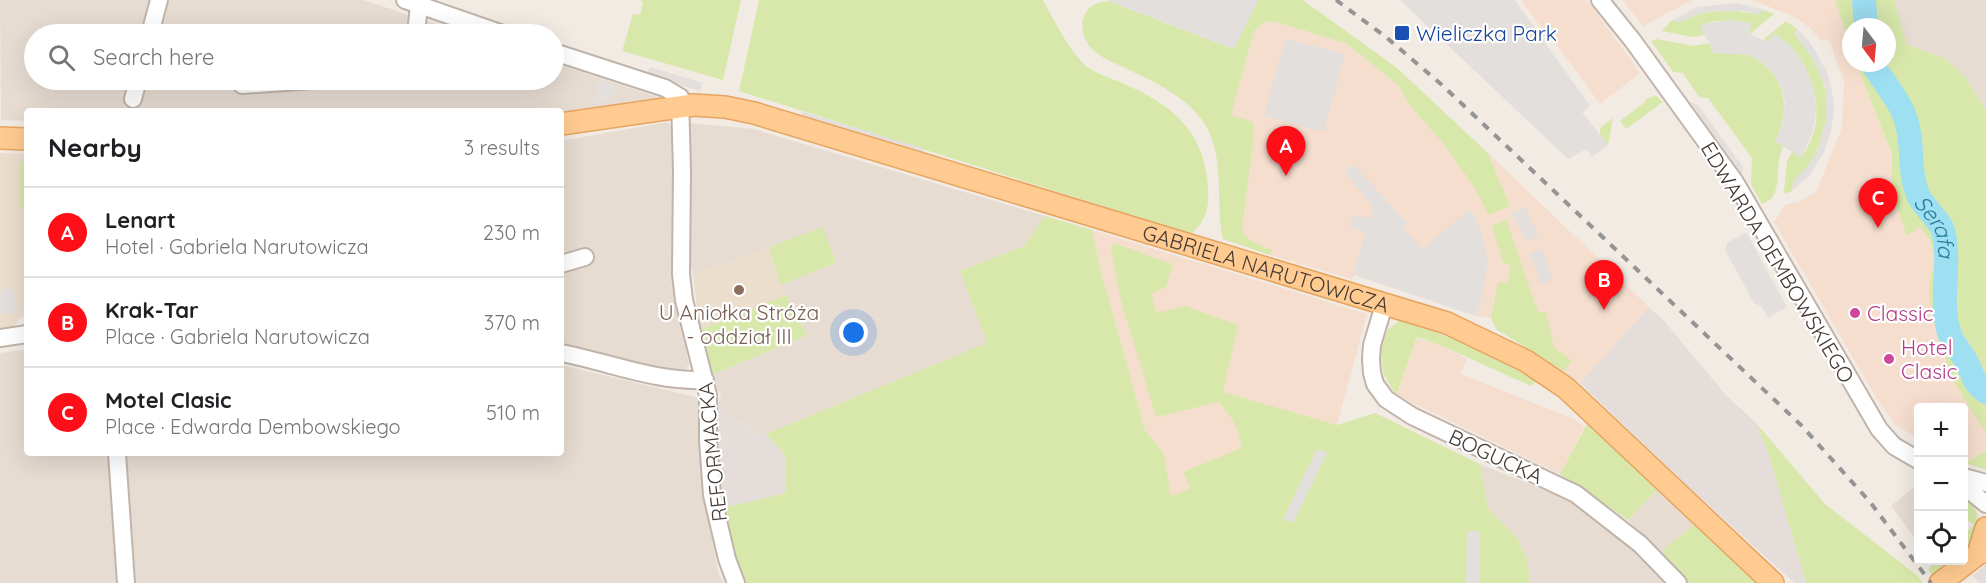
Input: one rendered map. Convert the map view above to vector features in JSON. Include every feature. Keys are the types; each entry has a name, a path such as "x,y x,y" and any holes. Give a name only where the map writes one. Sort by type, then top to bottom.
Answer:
{"main road":[{"name":"GABRIELA NARUTOWICZA","path":"564,124 681,106 711,105 754,112 1446,324 1526,361 1566,388 1773,583"},
{"path":"0,138 24,139"},
{"path":"1940,583 1982,553 1986,528"}],"street":[{"path":"153,24 159,0"},
{"name":"EDWARDA DEMBOWSKIEGO","path":"1600,0 1633,41 1735,182 1879,429 1894,446 1914,458"},
{"path":"415,24 412,3 474,24"},
{"path":"564,55 665,88 680,97 681,106"},
{"path":"133,99 135,90"},
{"name":"REFORMACKA","path":"681,106 681,274 684,300 708,395 712,495 736,583"},
{"path":"564,263 585,257"},
{"name":"BOGUCKA","path":"1384,305 1372,345 1371,359 1375,384 1386,399 1412,416 1576,494 1640,544 1678,583"},
{"path":"0,338 24,334"},
{"path":"564,354 599,360 658,377 680,381 705,381"},
{"path":"117,456 126,583"},
{"path":"1968,478 1986,483"},
{"path":"1968,489 1986,504"}],"shaded area":[{"path":"0,0 154,0 147,24 24,24 24,90 564,90 564,66 660,98 564,112 564,108 24,108 24,121 1,120"},
{"path":"166,0 363,0 436,24 159,24"},
{"path":"1107,0 1258,0 1234,49"},
{"path":"1400,0 1515,0 1590,106 1582,112 1608,145 1592,157 1586,149 1568,159"},
{"path":"1521,0 1587,0 1639,71 1638,75 1600,104"},
{"path":"1622,0 1692,0 1643,26"},
{"path":"1751,0 1835,0 1842,21 1842,72 1860,72 1892,154 1891,190 1907,235 1920,227 1930,240 1935,260 1929,285 1955,384 1967,403 1914,403 1914,436 1896,425 1878,401 1774,222 1785,205 1799,202 1816,192 1842,127 1844,81 1829,40 1821,41 1809,27 1791,15"},
{"path":"1894,0 1986,0 1986,111 1966,78 1946,59 1907,45"},
{"path":"1736,3 1765,10 1757,15 1745,11 1716,11 1702,13 1680,22 1671,21 1697,7"},
{"path":"1729,20 1752,23 1749,34 1768,42 1774,33 1792,47 1805,66 1813,87 1816,109 1813,132 1801,158 1775,141 1782,126 1785,102 1781,86 1772,72 1748,55 1713,53 1700,25"},
{"path":"1266,21 1280,23 1347,44 1399,86 1411,107 1442,142 1474,187 1489,214 1510,206 1488,153 1649,307 1580,383 1499,330 1491,318 1476,316 1354,275 1352,279 1223,239 1218,162 1254,31"},
{"path":"1796,28 1809,41 1826,69 1832,90 1834,111 1831,132 1824,152 1809,176 1792,191 1793,181 1807,167 1818,149 1826,120 1825,86 1814,61 1797,37"},
{"path":"1285,39 1345,54 1324,132 1264,116"},
{"path":"650,67 703,83 700,91 647,75"},
{"path":"598,81 616,86 612,100 592,104"},
{"path":"1689,101 1698,105 1743,167 1742,175"},
{"path":"803,112 923,148 925,155 801,117"},
{"path":"667,122 677,130 676,274 681,325 689,364 684,372 679,373 564,348 564,140"},
{"path":"689,123 754,129 1045,216 1024,246 960,271 988,343 766,434 759,434 721,410 715,411 721,396 712,375 807,335 781,285 836,263 822,228 693,275"},
{"path":"0,153 24,154 24,317 20,317 13,328 0,329"},
{"path":"1353,164 1407,223 1402,227 1423,250 1469,209 1480,227 1488,260 1482,297 1476,316 1353,274 1366,232 1349,227 1353,215 1370,219 1373,208 1345,172"},
{"path":"1524,207 1539,236 1526,242 1512,213"},
{"path":"1092,230 1367,314 1337,425 1214,390 1214,395 1235,422 1241,448 1183,472 1190,489 1171,497 1164,454 1145,430 1100,268"},
{"path":"1746,232 1787,307 1768,318 1761,306 1754,303 1725,250 1727,243"},
{"name":"U Aniołka Stróża - oddział III","path":"769,247 786,295 700,330 693,275"},
{"path":"1543,249 1553,280 1540,284 1530,253"},
{"path":"12,287 18,312 0,315 0,290"},
{"path":"1649,307 1664,321 1725,394 1757,424 1769,454 1806,583 1796,583 1791,580 1681,480 1580,383"},
{"path":"1417,338 1445,347 1467,359 1460,374 1574,419 1584,427 1560,474 1396,395"},
{"path":"24,349 24,456 112,456 122,583 0,583 0,353"},
{"path":"564,366 700,398 706,503 718,572 724,583 136,583 126,456 564,456"},
{"path":"1968,405 1986,433 1986,451 1968,461"},
{"path":"721,410 758,434 766,434 785,455 786,493 722,508 715,411"},
{"path":"1317,449 1327,453 1293,523 1283,519"},
{"path":"1480,464 1572,501 1645,559 1668,583 1530,583 1527,559 1517,538 1488,508"},
{"path":"1914,487 1914,537 1891,506"},
{"path":"1657,490 1694,525 1665,548 1661,555 1628,520"},
{"path":"1467,531 1480,531 1480,583 1466,583"},
{"path":"1986,564 1986,583 1979,583 1973,576"}],"green space":[{"path":"639,0 741,0 723,80 622,51 633,14 640,15 643,2"},
{"path":"759,0 1043,0 1067,42 1085,65 1155,100 1182,121 1192,134 1205,165 1208,185 1208,206 1204,217 1191,234 739,91"},
{"path":"1258,0 1303,0 1397,68 1488,153 1510,206 1489,215 1474,187 1442,142 1411,107 1399,86 1347,44 1280,23 1266,21 1254,31 1231,115 1253,122 1253,144 1242,229 1250,240 1272,250 1270,255 1223,239 1216,157 1208,130 1201,119 1183,100 1093,50 1082,28 1087,11 1100,2 1109,1 1233,49"},
{"path":"1835,0 1894,0 1907,45 1946,59 1966,78 1986,111 1986,433 1955,384 1940,344 1930,302 1929,285 1935,259 1930,240 1920,227 1907,236 1891,190 1892,154 1860,72 1896,72 1896,18 1842,18 1842,21"},
{"path":"1729,10 1757,14 1765,10 1774,14 1750,34 1741,21 1717,21 1701,25 1704,35 1692,37 1662,31 1671,21 1680,22 1702,13"},
{"path":"1786,21 1796,28 1798,38 1820,73 1827,99 1827,109 1825,128 1814,156 1796,180 1792,191 1786,194 1784,192 1787,161 1792,152 1801,157 1810,142 1815,125 1816,108 1814,91 1799,59 1788,45 1774,34 1768,42 1764,39"},
{"path":"1656,39 1694,46 1710,43 1713,53 1751,56 1771,71 1778,81 1784,104 1780,129 1775,140 1784,146 1774,195 1769,200 1762,204 1751,184 1752,158 1708,98 1699,97 1683,73 1673,72 1651,41"},
{"path":"1655,95 1663,102 1626,129 1620,121 1645,100"},
{"path":"1613,118 1608,145 1600,134 1600,128"},
{"path":"19,162 24,162 24,208 20,208"},
{"path":"1045,216 1092,230 1100,268 1145,430 1164,454 1171,496 1190,489 1183,472 1241,448 1239,434 1219,402 1156,417 1120,297 1111,250 1113,243 1173,264 1166,287 1151,294 1156,313 1185,306 1238,325 1223,392 1337,425 1375,413 1480,464 1488,508 1517,538 1527,559 1530,583 744,583 722,508 786,493 785,455 766,434 987,343 960,271 1024,246"},
{"path":"1506,219 1538,312 1546,312 1554,347 1572,361 1564,371 1496,329 1491,318 1498,282 1507,283 1511,265 1503,262 1492,226"},
{"path":"823,227 836,263 781,285 769,247"},
{"path":"786,295 807,335 712,375 700,330"},
{"path":"1399,321 1470,346 1537,381 1531,386 1417,337 1396,395 1383,373 1381,350 1388,329"},
{"path":"1588,422 1657,490 1628,520 1560,474"},
{"path":"1757,424 1825,504 1918,576 1923,583 1806,583 1769,455"},
{"path":"1986,451 1986,470 1968,464 1968,461"},
{"path":"1968,500 1976,510 1979,528 1975,542 1968,550 1968,531 1974,525 1968,520"},
{"path":"1694,525 1756,583 1687,583 1661,555 1665,548"},
{"path":"1932,565 1952,565 1935,579 1928,569"}],"waterway":[{"name":"Serafa","path":"1864,0 1865,18"},
{"name":"Serafa","path":"1878,72 1902,110 1908,127 1913,178 1919,197 1943,231 1946,256 1945,310 1950,335 1976,382 1986,392"}],"railway":[{"path":"1336,0 1386,37 1442,85 1801,425 1870,502 1931,583"}],"place":[{"name":"Wieliczka Park","path":"1402,33"},
{"name":"Lenart","path":"1286,176"},
{"name":"Motel Clasic","path":"1878,228"},
{"name":"U Aniołka Stróża - oddział III","path":"739,290"},
{"name":"Krak-Tar","path":"1604,310"},
{"name":"Classic","path":"1855,313"},
{"name":"Hotel Clasic","path":"1889,359"}]}
